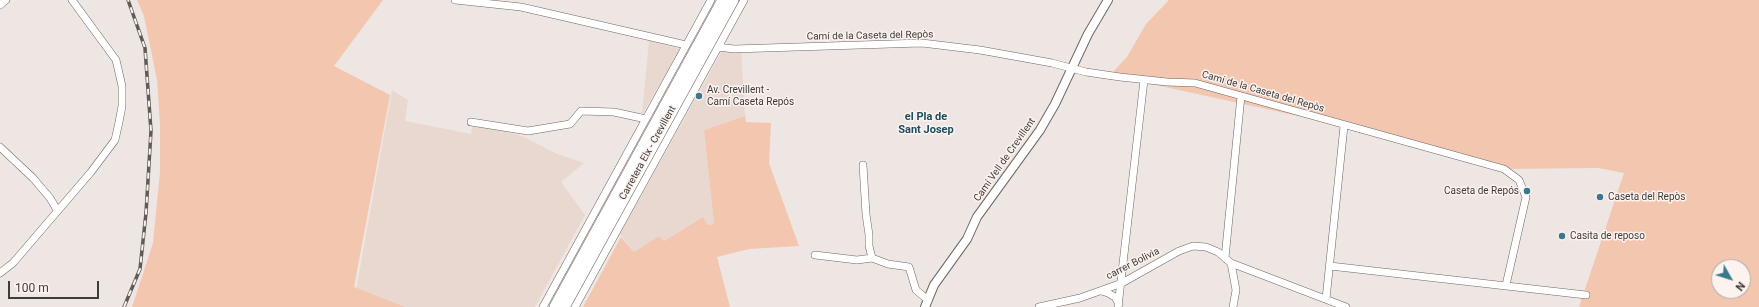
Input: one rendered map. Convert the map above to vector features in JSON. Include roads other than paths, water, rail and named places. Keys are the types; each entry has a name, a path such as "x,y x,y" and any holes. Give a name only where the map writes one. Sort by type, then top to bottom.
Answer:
{"highway":[{"name":"Carretera Elx - Crevillent","path":"555,307 723,0"},
{"name":"Carretera Elx - Crevillent","path":"564,307 733,0"}],"street":[{"path":"0,5 6,0"},
{"path":"0,273 13,263 91,172 115,140 122,106 122,86 116,60 72,0"},
{"path":"455,0 521,6 686,46"},
{"path":"543,307 711,0"},
{"path":"575,307 744,0"},
{"name":"Camí Vell de Crevillent","path":"926,303 934,285 967,239 982,208 1040,130 1055,104 1088,34 1108,0"},
{"name":"Camí de la Caseta del Repòs","path":"718,47 734,49 922,43 980,50 1086,72 1144,80 1195,83 1344,126 1504,169 1518,180 1526,198 1506,285"},
{"path":"1118,306 1122,283 1144,80"},
{"path":"1233,307 1236,290 1228,260 1241,96"},
{"path":"471,122 528,131 570,124 581,111 614,112 646,119"},
{"path":"1326,299 1344,126"},
{"path":"0,147 33,178 50,198 57,210"},
{"path":"863,165 869,246 872,258"},
{"name":"carrer Bolivia","path":"1039,307 1080,298 1122,283 1179,251 1193,246 1206,247 1218,252 1228,260 1346,307"},
{"path":"815,255 857,260 872,258 909,268 916,290 926,303"},
{"path":"1330,266 1586,294"},
{"path":"570,307 586,287"},
{"path":"1100,291 1115,297 1118,306"}],"railway":[{"path":"124,307 140,269 146,213 151,131 145,48 128,0"}],"place":[{"name":"Av. Crevillent - Camí Caseta Repós","path":"699,96"},
{"name":"Caseta de Repós","path":"1527,191"},
{"name":"Caseta del Repòs","path":"1600,197"},
{"name":"Casita de reposo","path":"1562,236"}],"district":[{"name":"el Pla de Sant Josep","path":"926,123"}]}
